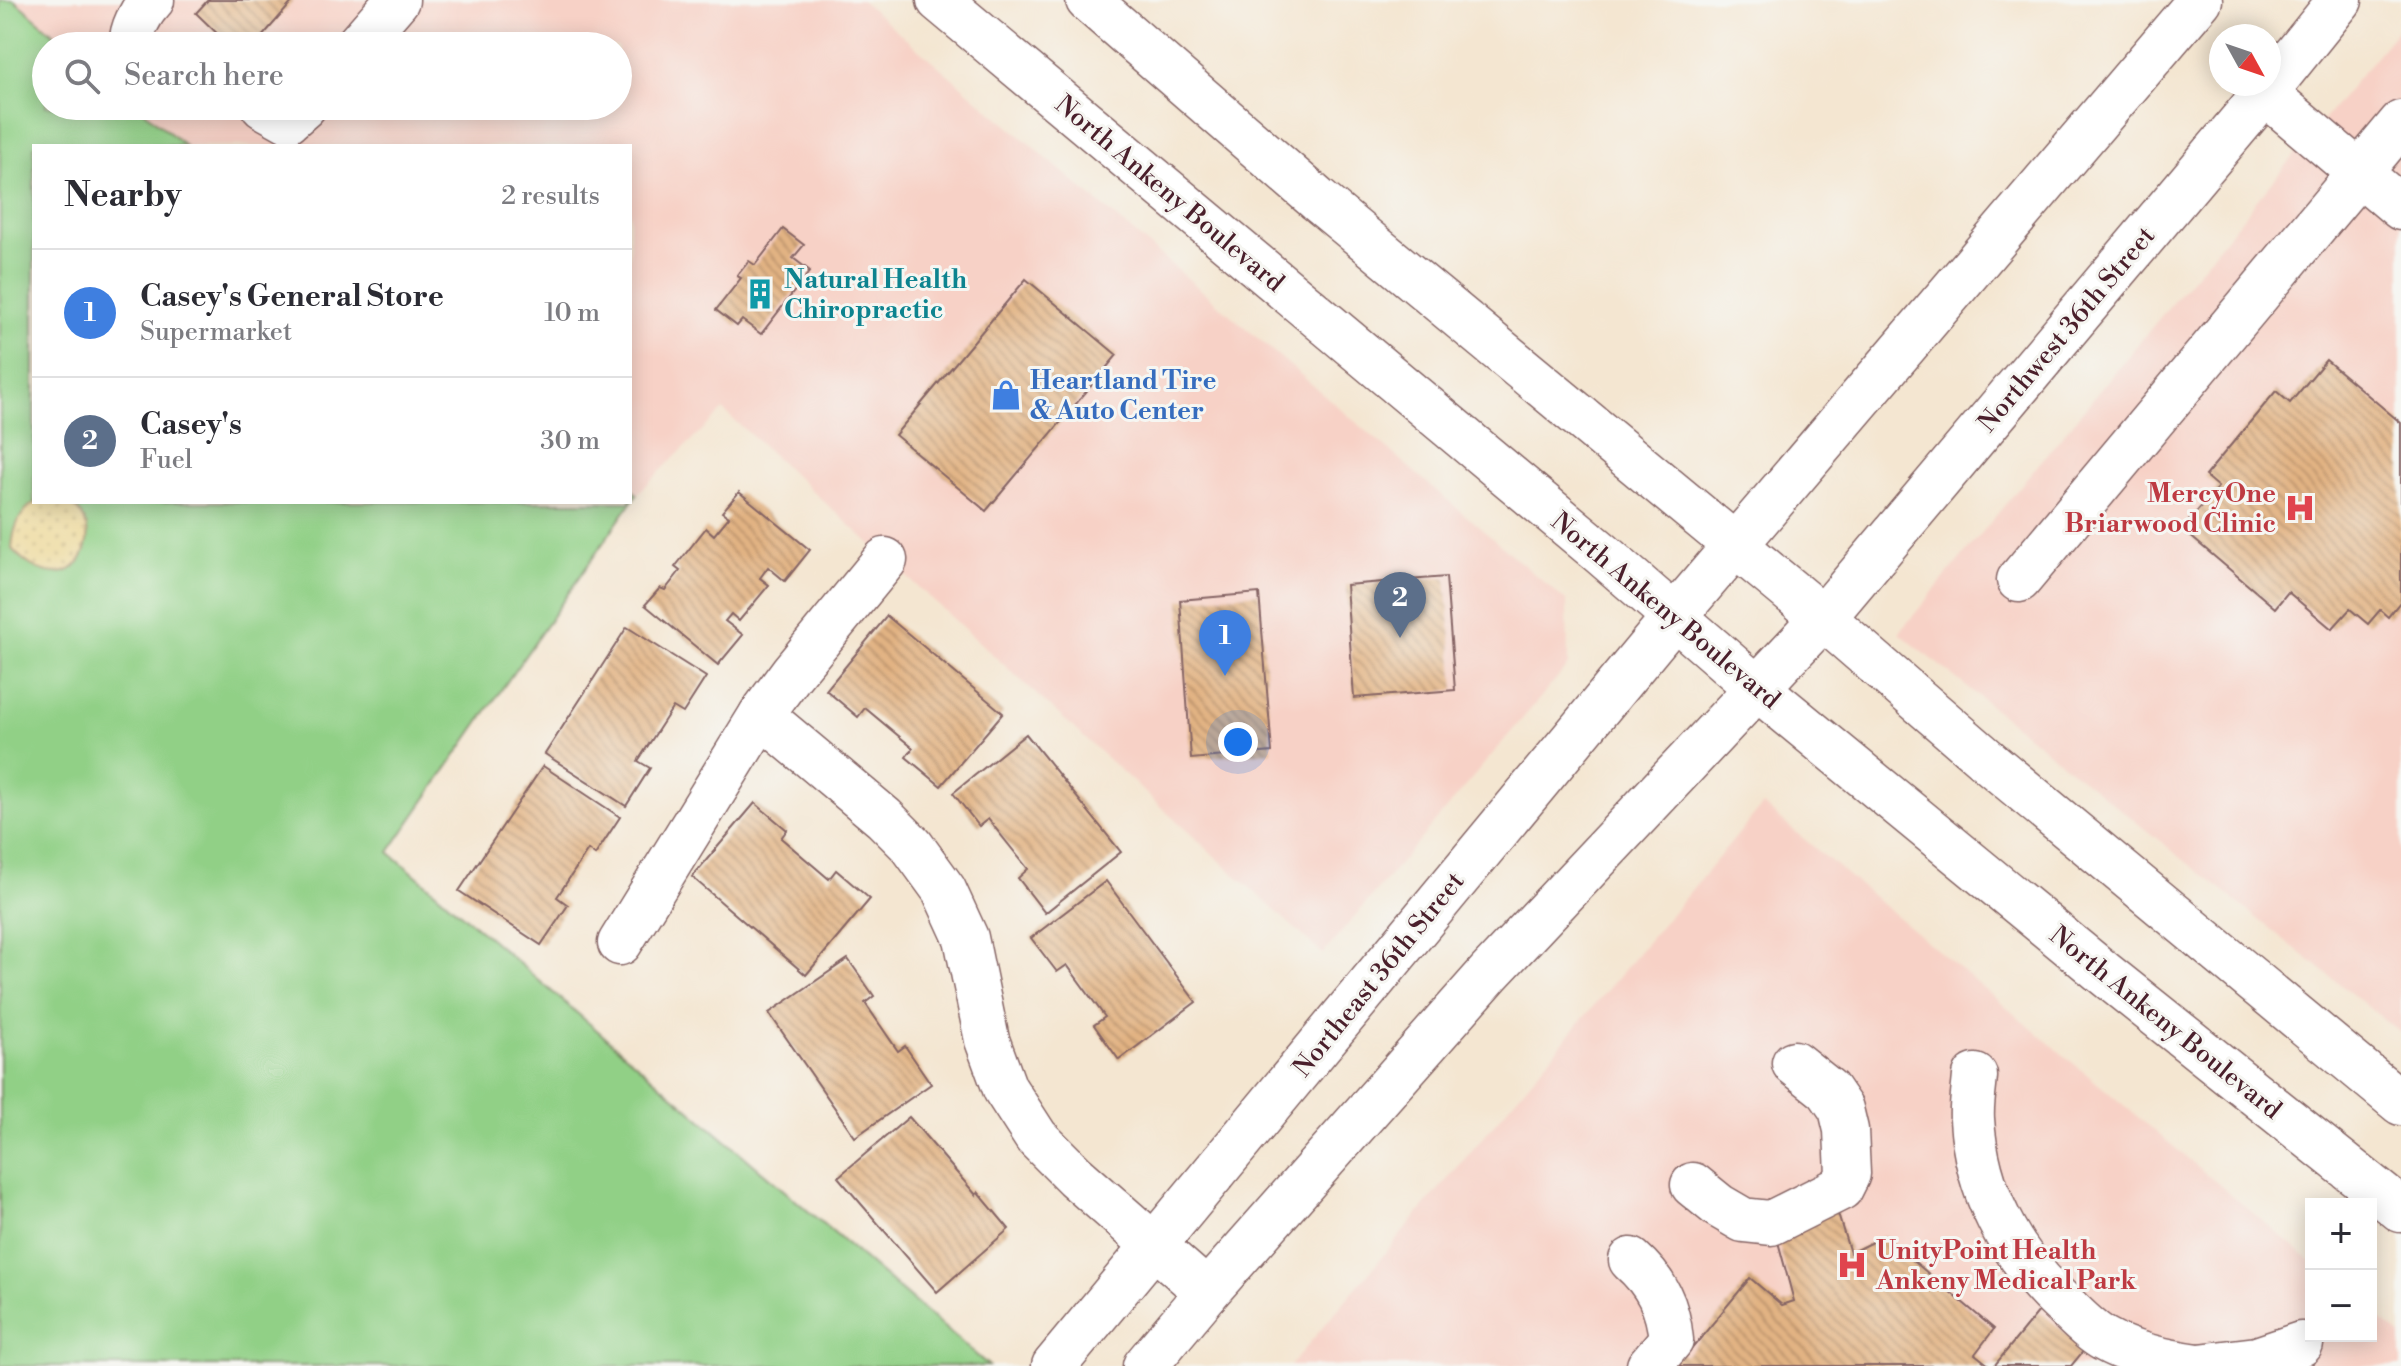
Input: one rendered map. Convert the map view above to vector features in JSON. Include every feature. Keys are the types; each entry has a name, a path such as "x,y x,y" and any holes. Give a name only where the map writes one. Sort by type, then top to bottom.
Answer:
{"main road":[{"path":"134,32 143,9 152,0"},
{"path":"369,32 397,0"},
{"name":"North Ankeny Boulevard","path":"939,0 1757,688 2105,974 2401,1210"},
{"path":"1088,0 1318,200 2401,1103"},
{"path":"1734,547 2200,0"},
{"name":"Northwest 36th Street","path":"2281,73 2340,0"},
{"name":"Northwest 36th Street","path":"1757,688 1823,618 2262,96"},
{"path":"2269,96 2401,208"},
{"path":"2019,580 2401,123"},
{"name":"Northeast 36th Street","path":"1054,1366 1734,547"},
{"path":"620,943 761,715 885,560"},
{"path":"1145,1366 1489,973 1757,688"},
{"path":"761,715 884,818 920,857 944,890 966,938 987,1040 1005,1089 1036,1137 1075,1176 1207,1292"},
{"path":"1693,1185 1743,1220 1771,1223 1841,1188 1848,1174 1847,1141 1841,1109 1828,1090 1794,1063"},
{"path":"1975,1076 1971,1116 1975,1145 1997,1219 2035,1275 2102,1338 2127,1350 2199,1366 2257,1359 2301,1344"},
{"path":"1631,1260 1654,1285 1669,1317 1671,1340 1649,1366"}],"shaded area":[{"path":"14,0 861,0 1567,602 1568,665 1323,954 723,410 637,494 632,490 632,144 183,144 154,120 632,120 632,32 52,32"},
{"path":"2401,26 2401,1033 1899,633"},
{"path":"1763,805 2305,1256 2305,1342 2377,1342 2377,1316 2401,1336 2401,1366 1290,1366"}],"green space":[{"path":"0,0 14,0 52,32 32,32 32,120 154,120 183,144 32,144 32,504 630,504 389,852 989,1366 0,1366"}],"sand":[{"path":"72,504 82,515 86,523 87,542 74,567 66,572 49,572 26,562 12,549 18,522 30,506"}],"building":[{"path":"208,0 294,0 266,32 216,32 196,13"},
{"name":"Natural Health Chiropractic","path":"783,229 804,245 793,258 810,271 761,334 742,320 737,326 716,310 741,278 737,276 749,261 755,265"},
{"name":"Heartland Tire & Auto Center","path":"1026,279 1117,355 986,511 895,435"},
{"name":"MercyOne Briarwood Clinic","path":"2326,360 2401,423 2401,601 2388,617 2380,610 2368,624 2350,609 2332,629 2288,592 2275,608 2182,529 2218,487 2205,476 2276,391 2290,403"},
{"path":"739,492 810,550 785,581 768,567 760,578 769,585 739,621 731,614 725,621 743,635 718,665 645,605 660,588 665,590 680,571 675,567 706,528 714,535 729,517 722,512"},
{"path":"1446,577 1455,690 1354,698 1346,585"},
{"path":"1259,593 1272,752 1191,759 1180,600"},
{"path":"887,616 1003,713 941,786 906,757 913,748 865,708 858,717 826,690"},
{"path":"627,627 706,677 683,713 673,707 638,761 650,768 626,806 545,754"},
{"path":"1026,734 1121,852 1045,913 1018,878 1028,869 988,819 979,826 953,793"},
{"path":"543,766 620,817 595,855 588,850 557,897 568,905 541,945 459,891"},
{"path":"755,803 787,830 781,838 829,879 836,870 870,899 806,975 692,877"},
{"path":"1106,881 1196,1002 1119,1060 1094,1025 1105,1017 1067,965 1057,972 1031,938"},
{"path":"848,959 874,996 865,1003 898,1051 905,1046 931,1084 855,1137 769,1013"},
{"path":"909,1117 1009,1229 937,1292 838,1177"},
{"name":"UnityPoint Health Ankeny Medical Park","path":"1829,1185 1850,1253 1884,1236 1994,1329 1975,1354 1990,1366 1641,1366 1663,1341 1686,1356 1750,1278 1782,1305 1794,1301 1770,1212"},
{"name":"UnityPoint Health Ankeny Medical Park","path":"2039,1311 2085,1349 2071,1366 1994,1366"}],"place":[{"name":"Natural Health Chiropractic","path":"760,294"},
{"name":"Heartland Tire & Auto Center","path":"1006,395"},
{"name":"MercyOne Briarwood Clinic","path":"2300,508"},
{"name":"Casey's","path":"1400,638"},
{"name":"Casey's General Store","path":"1225,676"},
{"name":"UnityPoint Health Ankeny Medical Park","path":"1852,1265"}]}
